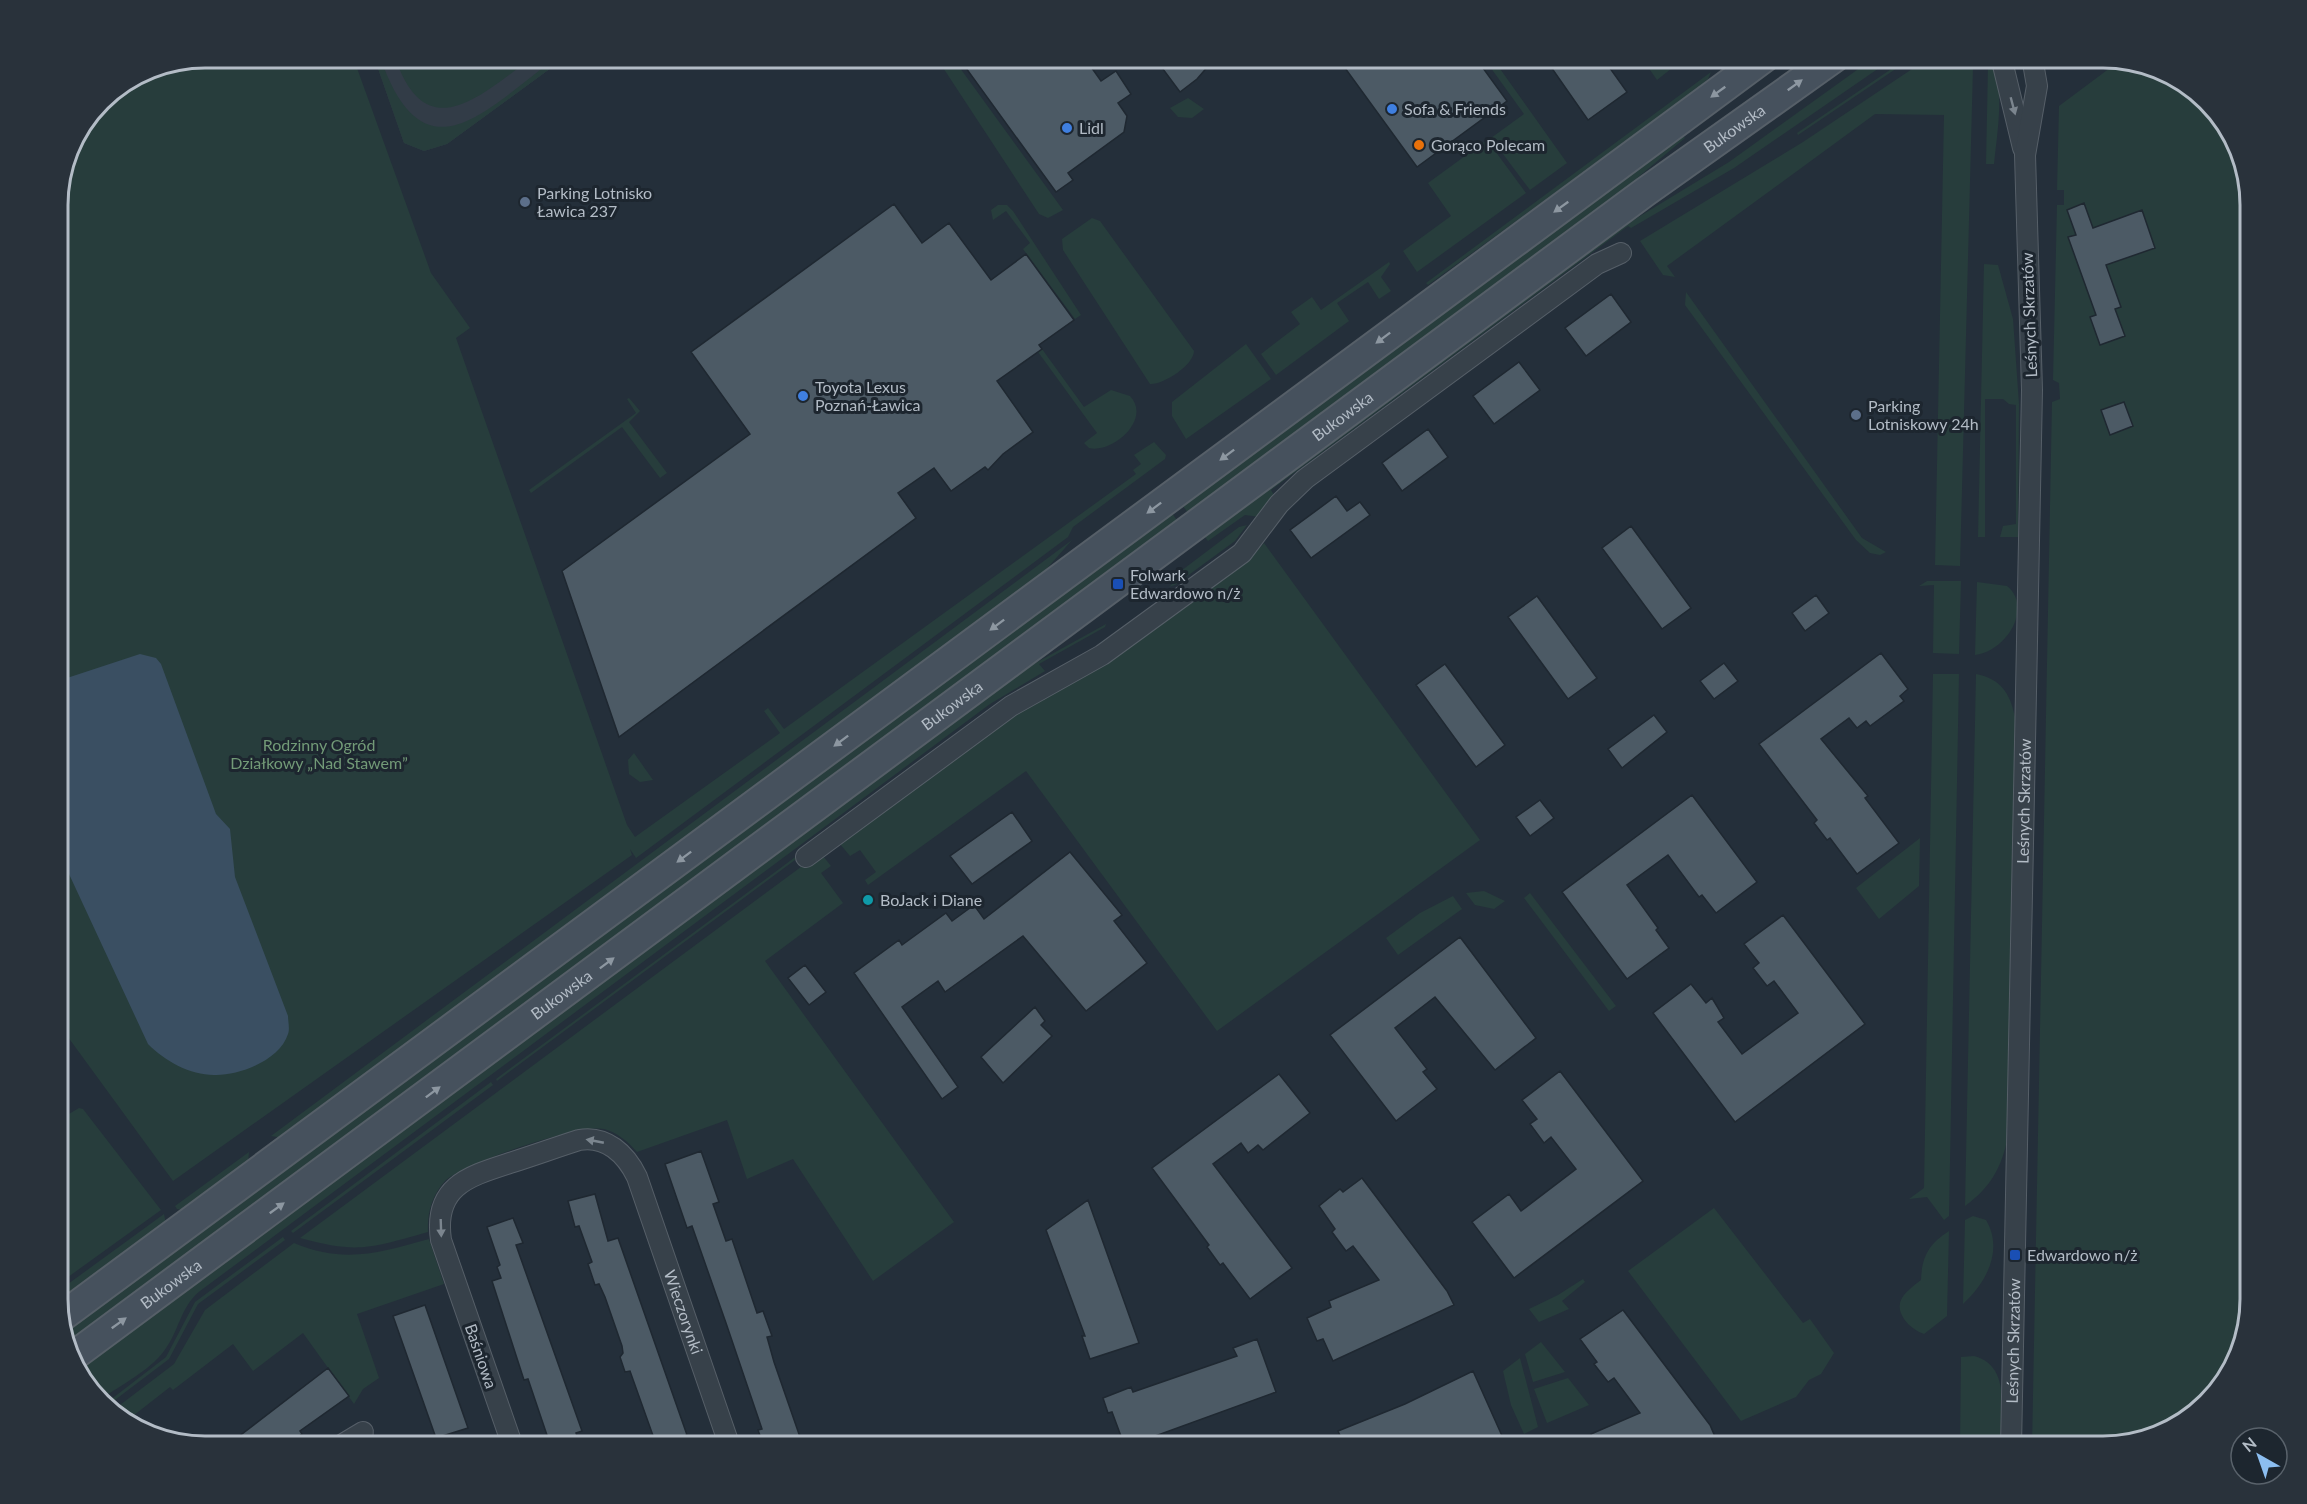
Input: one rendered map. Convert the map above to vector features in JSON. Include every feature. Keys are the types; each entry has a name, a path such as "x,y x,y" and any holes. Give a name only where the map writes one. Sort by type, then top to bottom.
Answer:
{"main road":[{"path":"68,1312 1751,67"},
{"name":"Bukowska","path":"78,1352 1645,192 1821,67"}],"street":[{"name":"Leśnych Skrzatów","path":"2003,67 2025,155"},
{"name":"Leśnych Skrzatów","path":"2011,1436 2032,390 2025,155 2037,86 2034,67"},
{"path":"806,857 1011,706 1102,655 1233,559 1248,545 1280,504 1305,479 1597,264 1621,253"},
{"name":"Wieczorynki","path":"450,1265 441,1240 441,1212 450,1193 468,1177 579,1140 591,1139 614,1148 630,1165 637,1178 726,1436"},
{"name":"Baśniowa","path":"450,1265 509,1436"},
{"path":"356,1436 363,1432"}],"shaded area":[{"path":"377,67 552,67 447,144 424,151 404,143"}],"green space":[{"name":"Rodzinny Ogród Działkowy „Nad Stawem”","path":"357,67 431,273 470,328 456,338 627,825 635,837 780,733 764,711 768,708 784,729 1136,474 1133,470 1141,464 1134,455 1154,442 1166,455 1165,459 1073,527 1068,537 636,858 630,849 632,855 173,1181 68,1037 68,195 72,169 78,152 96,121 114,101 152,78 187,69"},
{"path":"377,67 384,67 397,96 416,118 437,127 458,124 481,113 544,67 552,67 447,144 424,151 404,143"},
{"path":"400,67 520,67 475,98 456,106 439,108 422,101 408,85"},
{"path":"943,67 959,67 1063,210 1048,218 1039,214"},
{"path":"1490,67 1499,67 1567,163 1530,190 1491,138 1524,114"},
{"path":"1648,67 1673,67 1657,80"},
{"path":"1861,67 1880,67 1734,168 1631,228 1628,226 1271,490 1275,497 1260,517 1245,515 1208,541 1205,537 1632,221 1729,162"},
{"path":"1894,67 1899,67 1798,135 1797,133"},
{"path":"1915,67 1973,67 1960,566 1935,565 1944,115 1875,114 1667,266 1675,277 1663,275 1640,241 1803,142"},
{"path":"1988,67 1995,67 1999,97 1997,137 1994,164 1986,164"},
{"path":"2110,68 2138,72 2163,82 2193,101 2221,136 2235,169 2240,204 2240,1300 2235,1335 2229,1352 2216,1376 2199,1396 2186,1408 2155,1426 2138,1432 2103,1436 2032,1436 2052,402 2060,399 2059,383 2053,380 2057,205 2064,205 2064,190 2057,190 2059,106"},
{"path":"1711,72 1708,79 1694,92 1428,285 1426,283"},
{"path":"1188,98 1204,109 1192,118 1178,117 1170,108"},
{"path":"1683,136 1685,138 1612,199 1189,514 1182,505"},
{"path":"1487,140 1526,193 1417,272 1403,251 1451,216 1428,183"},
{"path":"998,205 1007,205 1013,211 1081,315 1075,319 1023,249 1030,243 1006,211 993,220 991,210"},
{"path":"1092,218 1100,221 1194,351 1184,368 1170,378 1150,384 1063,250 1062,239"},
{"path":"1389,262 1390,264 1381,277 1391,291 1379,299 1368,282 1337,303 1349,321 1276,375 1261,354 1300,324 1291,312 1312,297 1321,310"},
{"path":"1984,264 1998,265 2013,319 2019,404 2018,537 2000,537 2003,526 2016,524 2016,405 2009,404 2003,399 1985,399 1985,537 1978,537"},
{"path":"1686,292 1862,538 1886,552 1880,555 1870,553 1856,540 1685,305"},
{"path":"1246,344 1271,379 1186,439 1172,416 1172,402"},
{"path":"1042,349 1084,407 1111,390 1130,396 1136,405 1136,415 1127,433 1109,446 1089,448 1084,443 1097,433 1038,352"},
{"path":"629,398 640,411 629,422 667,473 660,478 622,427 531,493 529,490 636,413 627,399"},
{"path":"1172,513 1178,522 74,1339 70,1327"},
{"path":"1247,525 1235,541 1169,587 1174,582 1173,577 1239,527"},
{"path":"1072,540 1043,573 283,1138 271,1136"},
{"path":"1264,543 1480,840 1217,1031 1026,771 868,885 865,880 876,872 860,850 850,856 840,844 1003,722 1096,667 1248,560"},
{"path":"1927,581 1961,581 1959,654 1933,653 1934,585 1919,586"},
{"path":"1977,582 2007,586 2014,595 2017,616 2006,637 1987,652 1975,655"},
{"path":"1106,624 1105,627 1039,664 1045,671 990,704 200,1291 188,1304 169,1344 158,1358 106,1395 101,1390 84,1365 1032,665"},
{"path":"1933,674 1959,674 1949,1216 1944,1220 1927,1197 1909,1199 1924,1188"},
{"path":"1976,674 1992,679 2003,688 2015,717 2008,1136 1994,1176 1965,1206"},
{"path":"634,753 653,780 640,782 629,774 628,760"},
{"path":"1920,838 1919,886 1879,919 1856,888"},
{"path":"802,852 803,854 497,1081 496,1079"},
{"path":"823,856 831,866 821,873 843,903 765,961 954,1222 873,1281 793,1159 747,1179 727,1120 637,1152 622,1138 604,1129 571,1132 548,1138 496,1155 445,1181 431,1205 428,1232 364,1247 337,1246 300,1238 809,861"},
{"path":"1484,891 1505,901 1494,909 1475,905 1466,893"},
{"path":"1530,893 1616,1006 1609,1011 1524,898"},
{"path":"1453,896 1462,909 1398,955 1386,938 1420,913"},
{"path":"491,1082 493,1085 293,1233 291,1231"},
{"path":"79,1108 83,1109 161,1210 68,1277 68,1114"},
{"path":"249,1152 248,1163 184,1210 177,1209 175,1206"},
{"path":"1714,1208 1803,1323 1810,1319 1834,1353 1821,1374 1809,1380 1796,1397 1741,1421 1628,1271"},
{"path":"164,1214 166,1224 68,1294 68,1284"},
{"path":"1973,1216 1986,1220 1991,1231 1993,1254 1979,1286 1963,1304 1965,1220"},
{"path":"1949,1231 1947,1316 1924,1334 1904,1319 1900,1302 1906,1292 1921,1280 1923,1264 1928,1251"},
{"path":"283,1237 285,1240 198,1304 169,1359 113,1402 111,1400 166,1357 195,1302"},
{"path":"429,1239 444,1284 357,1314 379,1378 363,1389 354,1404 303,1333 253,1371 233,1344 173,1390 170,1387 133,1416 118,1406 174,1364 205,1310 294,1243 329,1253 346,1255 394,1248"},
{"path":"1583,1279 1585,1282 1562,1301 1569,1309 1539,1322 1529,1309 1558,1295"},
{"path":"1541,1342 1565,1372 1533,1382 1525,1354"},
{"path":"1974,1356 1995,1370 2002,1394 2001,1436 1960,1436 1961,1357"},
{"path":"1520,1358 1538,1427 1524,1434 1511,1405 1503,1371"},
{"path":"1568,1378 1589,1405 1547,1423 1534,1389"}],"water":[{"path":"140,654 156,658 161,664 216,814 230,829 235,877 288,1016 288,1034 284,1043 277,1052 257,1065 224,1075 196,1073 170,1061 148,1044 68,871 68,678"}],"building":[{"name":"Lidl","path":"965,67 1091,67 1101,81 1116,71 1131,94 1118,103 1127,116 1124,132 1068,173 1073,180 1056,192"},
{"path":"1161,67 1207,67 1197,79 1180,92"},
{"path":"1344,67 1482,67 1507,101 1417,167"},
{"path":"1551,67 1609,67 1627,92 1588,120"},
{"path":"2084,203 2093,228 2142,210 2155,248 2106,265 2121,307 2115,309 2125,336 2100,345 2090,317 2096,315 2068,237 2076,235 2067,210"},
{"path":"894,204 922,243 949,223 991,280 1026,254 1074,320 1039,345 1042,349 997,381 1033,432 1003,454 988,470 985,467 951,491 934,468 898,493 916,518 619,737 562,571 750,434 691,352"},
{"path":"1611,294 1631,322 1586,356 1565,328"},
{"path":"1519,362 1540,390 1494,424 1473,396"},
{"path":"2124,402 2133,426 2110,435 2101,410"},
{"path":"1428,429 1448,457 1402,491 1382,463"},
{"path":"1336,496 1347,511 1360,502 1370,515 1311,558 1290,530"},
{"path":"1631,526 1691,608 1662,629 1602,548"},
{"path":"1816,595 1829,613 1805,631 1792,613"},
{"path":"1537,596 1597,678 1568,699 1508,617"},
{"path":"1881,653 1908,689 1900,696 1904,701 1870,726 1866,721 1857,728 1849,718 1821,739 1868,796 1865,798 1899,843 1857,874 1830,838 1827,840 1814,823 1817,820 1759,744"},
{"path":"1724,663 1738,681 1714,699 1700,681"},
{"path":"1445,664 1505,745 1476,767 1416,685"},
{"path":"1654,715 1667,732 1622,768 1608,749"},
{"path":"1692,795 1757,882 1716,913 1702,895 1699,897 1668,855 1627,885 1658,928 1656,930 1669,948 1627,979 1562,892"},
{"path":"1540,800 1554,818 1530,836 1516,817"},
{"path":"1012,812 1032,841 972,884 950,856"},
{"path":"1070,852 1122,915 1114,921 1147,963 1086,1011 1023,936 945,992 938,981 902,1007 958,1087 942,1099 854,973 899,940 902,945 946,913 952,921 974,905 984,919"},
{"path":"1783,915 1865,1024 1735,1122 1653,1013 1691,984 1706,1003 1712,998 1724,1018 1718,1022 1742,1054 1798,1013 1774,981 1767,986 1753,968 1759,963 1744,944"},
{"path":"1460,937 1536,1038 1495,1070 1435,997 1395,1028 1427,1069 1423,1072 1437,1089 1396,1121 1330,1035"},
{"path":"805,965 826,992 809,1005 788,978"},
{"path":"1035,1007 1045,1021 1041,1025 1052,1036 1003,1083 981,1057"},
{"path":"1560,1071 1643,1181 1514,1278 1472,1222 1509,1194 1521,1211 1576,1169 1551,1137 1544,1143 1530,1124 1537,1119 1522,1100"},
{"path":"1279,1074 1310,1113 1263,1150 1258,1145 1248,1153 1241,1143 1213,1164 1292,1268 1250,1299 1223,1263 1220,1265 1207,1247 1209,1245 1152,1168"},
{"path":"701,1151 719,1202 713,1204 726,1241 732,1239 757,1313 763,1311 772,1336 767,1337 800,1436 760,1436 758,1430 762,1429 726,1323 692,1226 687,1228 665,1164"},
{"path":"1362,1178 1447,1291 1454,1305 1333,1361 1323,1339 1317,1341 1307,1318 1331,1307 1329,1301 1379,1280 1353,1246 1346,1251 1332,1232 1335,1229 1319,1206 1340,1189 1343,1192"},
{"path":"595,1194 608,1241 618,1238 687,1435 653,1436 630,1371 625,1372 620,1357 623,1353 622,1346 605,1297 599,1284 595,1285 588,1264 592,1262 579,1226 575,1227 568,1201"},
{"path":"1088,1200 1139,1343 1090,1359 1082,1336 1085,1336 1046,1230"},
{"path":"513,1218 523,1243 516,1245 582,1431 576,1433 577,1436 547,1436 528,1379 524,1380 492,1281 501,1278 497,1267 500,1265 487,1227"},
{"path":"425,1305 468,1428 435,1436 393,1316"},
{"path":"1623,1310 1710,1425 1715,1436 1592,1436 1591,1434 1640,1413 1614,1378 1608,1382 1594,1364 1597,1362 1580,1339"},
{"path":"1257,1339 1276,1392 1155,1436 1121,1436 1112,1412 1108,1413 1103,1398 1131,1387 1133,1392 1237,1356 1233,1348"},
{"path":"328,1368 349,1396 300,1431 302,1434 299,1436 239,1436"},
{"path":"1473,1371 1502,1436 1340,1436 1338,1431 1405,1404"}],"place":[{"name":"Sofa & Friends","path":"1392,109"},
{"name":"Lidl","path":"1067,128"},
{"name":"Gorąco Polecam","path":"1419,145"},
{"name":"Parking Lotnisko Ławica 237","path":"525,202"},
{"name":"Toyota Lexus Poznań-Ławica","path":"803,396"},
{"name":"Parking Lotniskowy 24h","path":"1856,415"},
{"name":"Folwark Edwardowo n/ż","path":"1118,584"},
{"name":"BoJack i Diane","path":"868,900"},
{"name":"Edwardowo n/ż","path":"2015,1255"}]}
